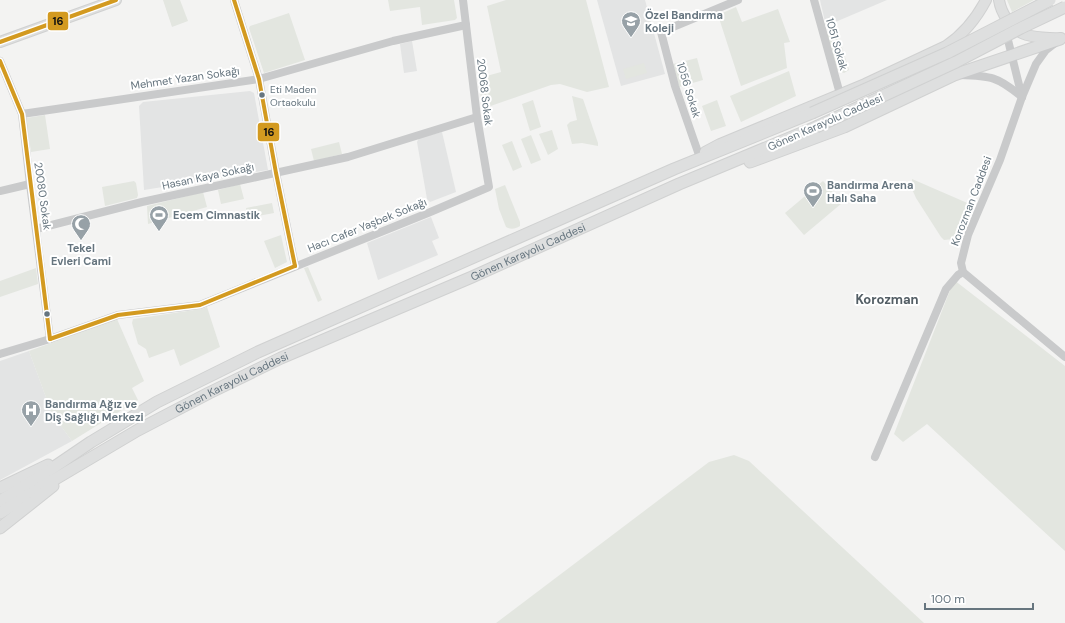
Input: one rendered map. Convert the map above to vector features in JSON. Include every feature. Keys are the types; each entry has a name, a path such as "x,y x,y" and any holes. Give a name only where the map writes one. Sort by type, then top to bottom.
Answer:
{"highway":[{"name":"Gönen Karayolu Caddesi","path":"0,501 157,402 251,355 674,169 812,113 947,53 1050,0"},
{"name":"Gönen Karayolu Caddesi","path":"0,513 70,470 145,427 209,393 282,358 472,277 679,184 816,127 956,62 1065,7"},
{"path":"679,184 734,168 844,127 954,75 1062,38"},
{"path":"0,488 27,474 71,456"},
{"path":"0,528 42,496 70,470"}],"main road":[{"path":"0,42 116,0"},
{"path":"674,169 720,144 840,94 946,46 954,41 970,26 986,0"},
{"path":"999,4 1011,24 1024,34 1062,38"}],"street":[{"path":"234,0 259,79 295,266"},
{"name":"20068 Sokak","path":"463,0 477,117 489,186"},
{"name":"1056 Sokak","path":"699,155 675,86 661,32 738,0"},
{"name":"1051 Sokak","path":"814,0 840,94"},
{"path":"999,4 1022,97"},
{"name":"Mehmet Yazan Sokağı","path":"22,114 259,79 393,41 466,25"},
{"name":"Korozman Caddesi","path":"963,272 961,262 968,235 1000,160 1022,97 1036,64 1046,50 1062,38"},
{"name":"20080 Sokak","path":"0,61 22,114 50,339"},
{"path":"954,75 993,78 1007,84 1022,97"},
{"name":"Hasan Kaya Sokağı","path":"36,229 142,202 348,157 477,117"},
{"path":"0,191 30,184"},
{"name":"Hacı Cafer Yaşbek Sokağı","path":"0,354 50,339 118,315 200,305 489,186"},
{"path":"875,457 946,289 958,275 963,272 1065,357"}],"shaded area":[{"path":"163,0 180,0 188,21 172,27"},
{"path":"388,0 454,0 457,18 455,20 422,25 420,7 390,11"},
{"path":"506,0 586,0 609,87 587,92 560,84 551,85 482,109 479,78 501,72 487,6"},
{"name":"Özel Bandırma Koleji","path":"597,0 645,0 665,74 621,86"},
{"path":"820,0 887,0 826,26"},
{"path":"1007,0 1034,0 1012,12"},
{"path":"736,7 742,22 778,9 790,42 784,43 787,68 741,86 718,15"},
{"path":"289,13 305,60 264,73 249,28 250,26"},
{"path":"836,28 849,70 844,73 836,70 824,33"},
{"path":"412,41 417,71 404,73 400,44"},
{"path":"697,58 703,80 679,87 673,64"},
{"path":"644,63 647,73 626,79 623,69"},
{"path":"789,71 796,96 741,122 730,96"},
{"name":"Eti Maden Ortaokulu","path":"250,91 254,93 268,170 144,190 139,106 143,102"},
{"path":"572,96 583,99 598,146 582,143 572,144 567,125 570,122 577,120"},
{"path":"533,100 541,127 530,131 522,104"},
{"path":"717,100 726,126 711,131 702,106"},
{"path":"45,115 50,149 31,152 26,118"},
{"path":"552,130 558,149 548,155 539,134"},
{"path":"442,132 456,192 430,202 427,199 417,142 419,138"},
{"path":"531,135 541,160 531,164 521,139"},
{"path":"512,141 522,167 513,171 502,145"},
{"path":"339,142 342,154 314,161 311,149"},
{"path":"912,179 972,205 954,239 944,240 941,237 916,198 912,189"},
{"path":"134,181 136,183 137,198 105,206 102,187"},
{"name":"Bandırma Arena Halı Saha","path":"823,181 842,203 804,235 785,213"},
{"path":"240,184 244,199 221,204 218,190"},
{"path":"44,185 48,218 42,220 37,188"},
{"path":"505,185 520,222 520,226 510,229 506,227 499,209 495,189"},
{"path":"203,192 207,207 148,224 147,206"},
{"path":"272,203 274,213 248,218 246,208"},
{"path":"431,217 439,238 432,241 438,255 378,280 367,243"},
{"path":"281,235 287,262 275,268 264,241"},
{"path":"308,267 322,300 318,302 304,268"},
{"path":"36,268 38,284 0,297 0,281"},
{"path":"954,280 1065,366 1065,551 927,424 903,442 894,434"},
{"path":"207,307 220,347 180,366 174,349 149,358 146,349 138,344 132,323 133,319"},
{"path":"117,319 144,381 132,388 138,400 72,441 52,414 29,351"},
{"name":"Bandırma Ağız ve Diş Sağlığı Merkezi","path":"29,351 52,414 72,441 0,480 0,361"},
{"path":"734,455 749,461 924,623 496,623 709,462"}],"transit line":[{"name":"16","path":"0,42 116,0"},
{"name":"16","path":"234,0 259,79 295,266"},
{"name":"16","path":"0,61 22,114 50,339"},
{"name":"16","path":"50,339 118,315 200,305 295,266"}],"place":[{"name":"Özel Bandırma Koleji","path":"631,38"},
{"name":"Eti Maden Ortaokulu","path":"262,95"},
{"name":"Bandırma Arena Halı Saha","path":"813,208"},
{"name":"Ecem Cimnastik","path":"159,232"},
{"name":"Tekel Evleri Cami","path":"81,241"},
{"name":"Bandırma Ağız ve Diş Sağlığı Merkezi","path":"31,427"}],"district":[{"name":"Korozman","path":"887,299"}]}
